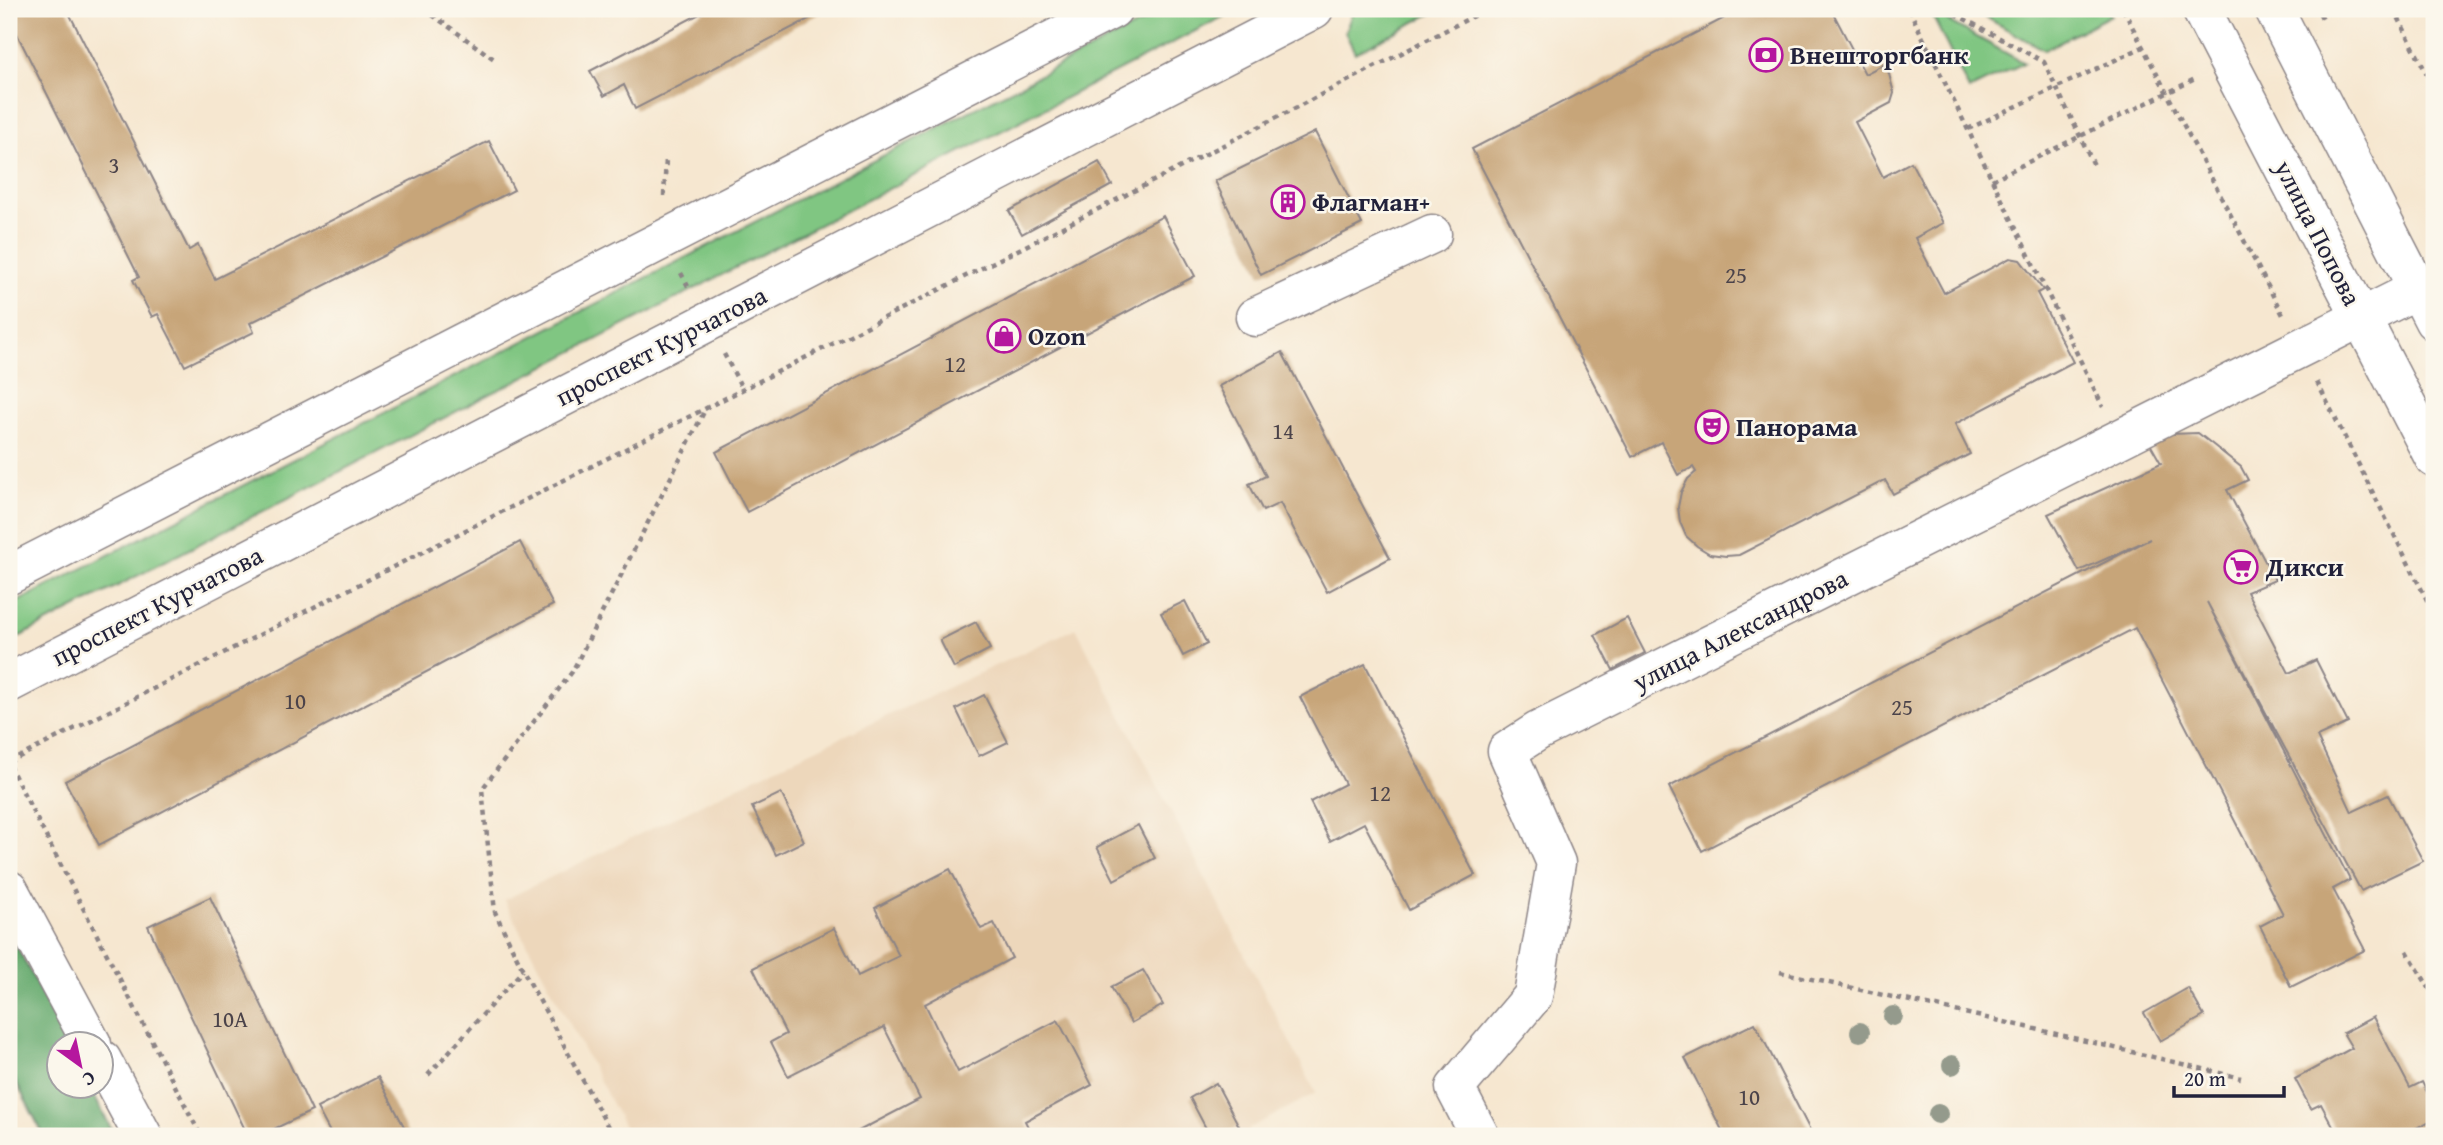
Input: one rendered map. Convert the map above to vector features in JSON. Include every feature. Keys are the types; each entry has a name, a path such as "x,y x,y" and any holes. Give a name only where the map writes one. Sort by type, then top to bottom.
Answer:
{"street":[{"path":"9,575 1113,9"},
{"name":"проспект Курчатова","path":"9,682 1314,9"},
{"name":"улица Попова","path":"2201,9 2434,458"},
{"path":"2280,21 2426,305"},
{"path":"1255,317 1432,234"},
{"name":"улица Александрова","path":"1480,1136 1455,1088 1533,996 1556,863 1507,751 1538,732 2361,317 2426,305"},
{"path":"9,890 84,1030"},
{"path":"116,1086 143,1136"}],"path":[{"path":"424,9 494,59"},
{"path":"201,1136 9,764 1487,9"},
{"path":"1909,9 2119,439"},
{"path":"1946,9 2044,62 2094,165"},
{"path":"2123,9 2300,348 2434,614"},
{"path":"2280,21 2335,9"},
{"path":"2394,9 2434,88"},
{"path":"1968,129 2143,47"},
{"path":"1992,180 2229,62"},
{"path":"612,1136 495,912 482,789 572,672 705,409"},
{"path":"2407,951 2434,997"},
{"path":"428,1075 523,970"},
{"path":"1780,972 2241,1078"}],"shaded area":[{"path":"1076,628 1316,1093 1248,1129 1252,1136 629,1136 504,900 790,761"}],"green space":[{"path":"1168,9 1238,9 9,642 9,606"},
{"path":"1354,9 1440,9 1355,53 1345,32"},
{"path":"1971,9 2108,9 2111,15 2044,50"},
{"path":"1930,11 2024,63 1969,90"},
{"path":"9,931 60,1030 46,1030 46,1100 96,1100 115,1136 44,1136 9,1069"}],"building":[{"path":"9,9 67,9 189,250 198,245 215,279 489,141 514,190 250,323 254,332 185,366 158,314 152,317 133,280 139,277 9,18"},
{"path":"709,9 828,9 635,109 624,85 604,96 590,71"},
{"path":"1737,9 1831,9 1865,74 1886,63 1894,93 1891,103 1855,122 1883,177 1911,162 1943,223 1915,238 1944,293 2010,258 2020,260 2043,290 2037,293 2073,362 1955,424 1970,454 1893,494 1885,480 1739,555 1726,556 1710,554 1697,546 1686,536 1680,522 1678,507 1681,492 1688,479 1696,472 1693,467 1678,475 1661,442 1632,457 1472,149 1738,11"},
{"name":"Флагман+","path":"1315,132 1362,224 1261,275 1215,181"},
{"path":"1099,162 1112,185 1022,234 1009,211"},
{"path":"1163,216 1195,276 747,512 716,452"},
{"path":"1282,352 1390,558 1327,592 1280,503 1263,511 1249,484 1266,476 1219,386"},
{"path":"2198,433 2241,467 2248,480 2227,490 2275,580 2247,592 2289,673 2316,660 2348,723 2317,737 2352,812 2388,795 2423,861 2361,891 2207,602 2350,880 2333,889 2365,950 2291,987 2260,926 2283,914 2135,628 1702,851 1669,787 2150,539 2079,571 2048,514 2161,463 2145,435"},
{"path":"520,542 553,605 99,845 65,781"},
{"path":"1185,601 1207,644 1183,656 1161,613"},
{"path":"1627,618 1645,653 1613,670 1595,635"},
{"path":"976,622 990,649 954,668 940,640"},
{"path":"1365,664 1475,875 1409,910 1364,823 1330,841 1310,802 1345,784 1300,697"},
{"path":"984,695 1008,742 979,756 956,709"},
{"path":"781,793 804,841 776,855 752,807"},
{"path":"1138,825 1155,858 1114,880 1097,847"},
{"path":"950,869 981,929 994,923 1012,958 925,1004 958,1072 1058,1020 1092,1085 1025,1121 1032,1135 1029,1136 991,1136 989,1131 977,1136 849,1136 920,1099 884,1027 788,1076 771,1042 786,1034 753,968 834,928 858,976 899,956 875,908"},
{"path":"210,897 312,1111 259,1136 248,1136 148,926"},
{"path":"1143,970 1163,1005 1131,1023 1111,987"},
{"path":"2188,988 2204,1016 2160,1041 2144,1013"},
{"path":"2373,1017 2410,1088 2422,1082 2434,1106 2434,1119 2401,1136 2338,1136 2321,1104 2311,1109 2295,1079 2352,1048 2343,1033"},
{"path":"1755,1023 1813,1136 1725,1136 1685,1058"},
{"path":"378,1077 409,1136 332,1136 317,1108"},
{"path":"1216,1083 1239,1126 1220,1136 1210,1136 1190,1098"}],"place":[{"name":"Внешторгбанк","path":"1766,55"},
{"name":"Флагман+","path":"1288,202"},
{"name":"Ozon","path":"1004,336"},
{"name":"Панорама","path":"1712,427"},
{"name":"Дикси","path":"2241,567"}]}
